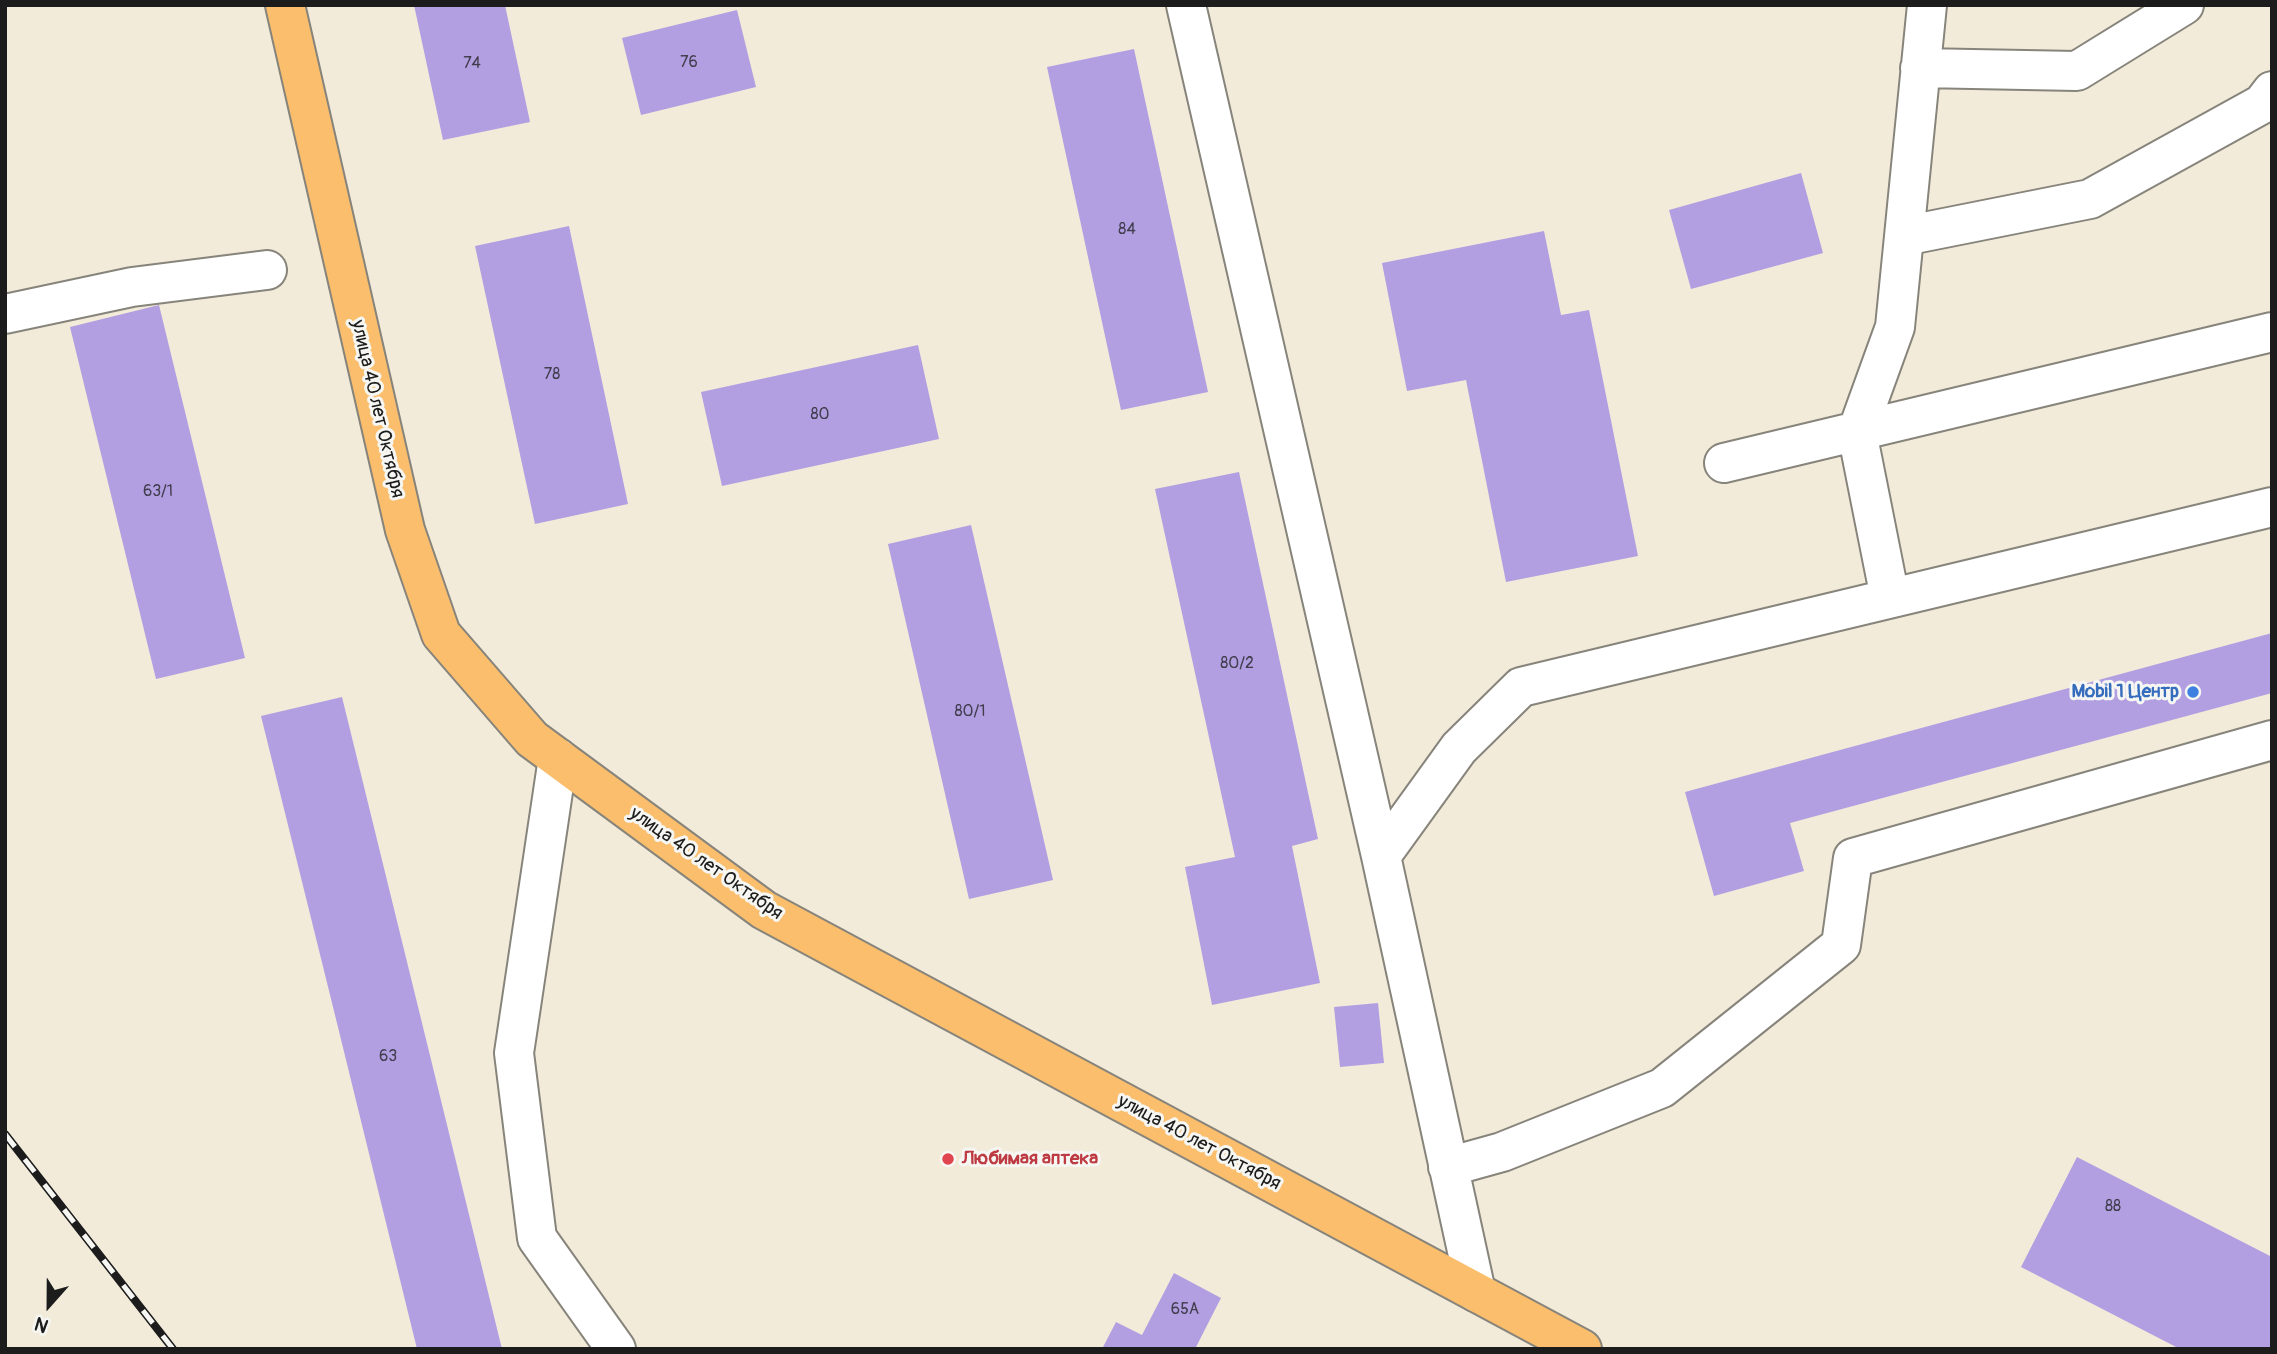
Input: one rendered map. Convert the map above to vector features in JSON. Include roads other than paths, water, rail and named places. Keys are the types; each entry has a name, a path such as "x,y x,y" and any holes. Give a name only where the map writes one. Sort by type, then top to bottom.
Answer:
{"main road":[{"name":"улица 40 лет Октября","path":"285,5 405,530 442,634 533,739 764,910 1582,1349"}],"street":[{"path":"1186,5 1381,856 1475,1292"},
{"path":"1890,598 1857,432 1895,327 1927,5"},
{"path":"1920,68 2077,71 2184,5"},
{"path":"1904,236 2090,199 2262,104 2272,91"},
{"path":"5,314 132,288 267,270"},
{"path":"1724,463 2272,331"},
{"path":"1381,856 1459,748 1521,687 2272,507"},
{"path":"1448,1167 1502,1152 1662,1088 1841,945 1853,858 2272,740"},
{"path":"558,758 514,1053 537,1238 616,1349"}],"railway":[{"path":"5,1134 173,1349"}],"place":[{"name":"Mobil 1 Центр","path":"2193,692"},
{"name":"Любимая аптека","path":"948,1159"}]}
